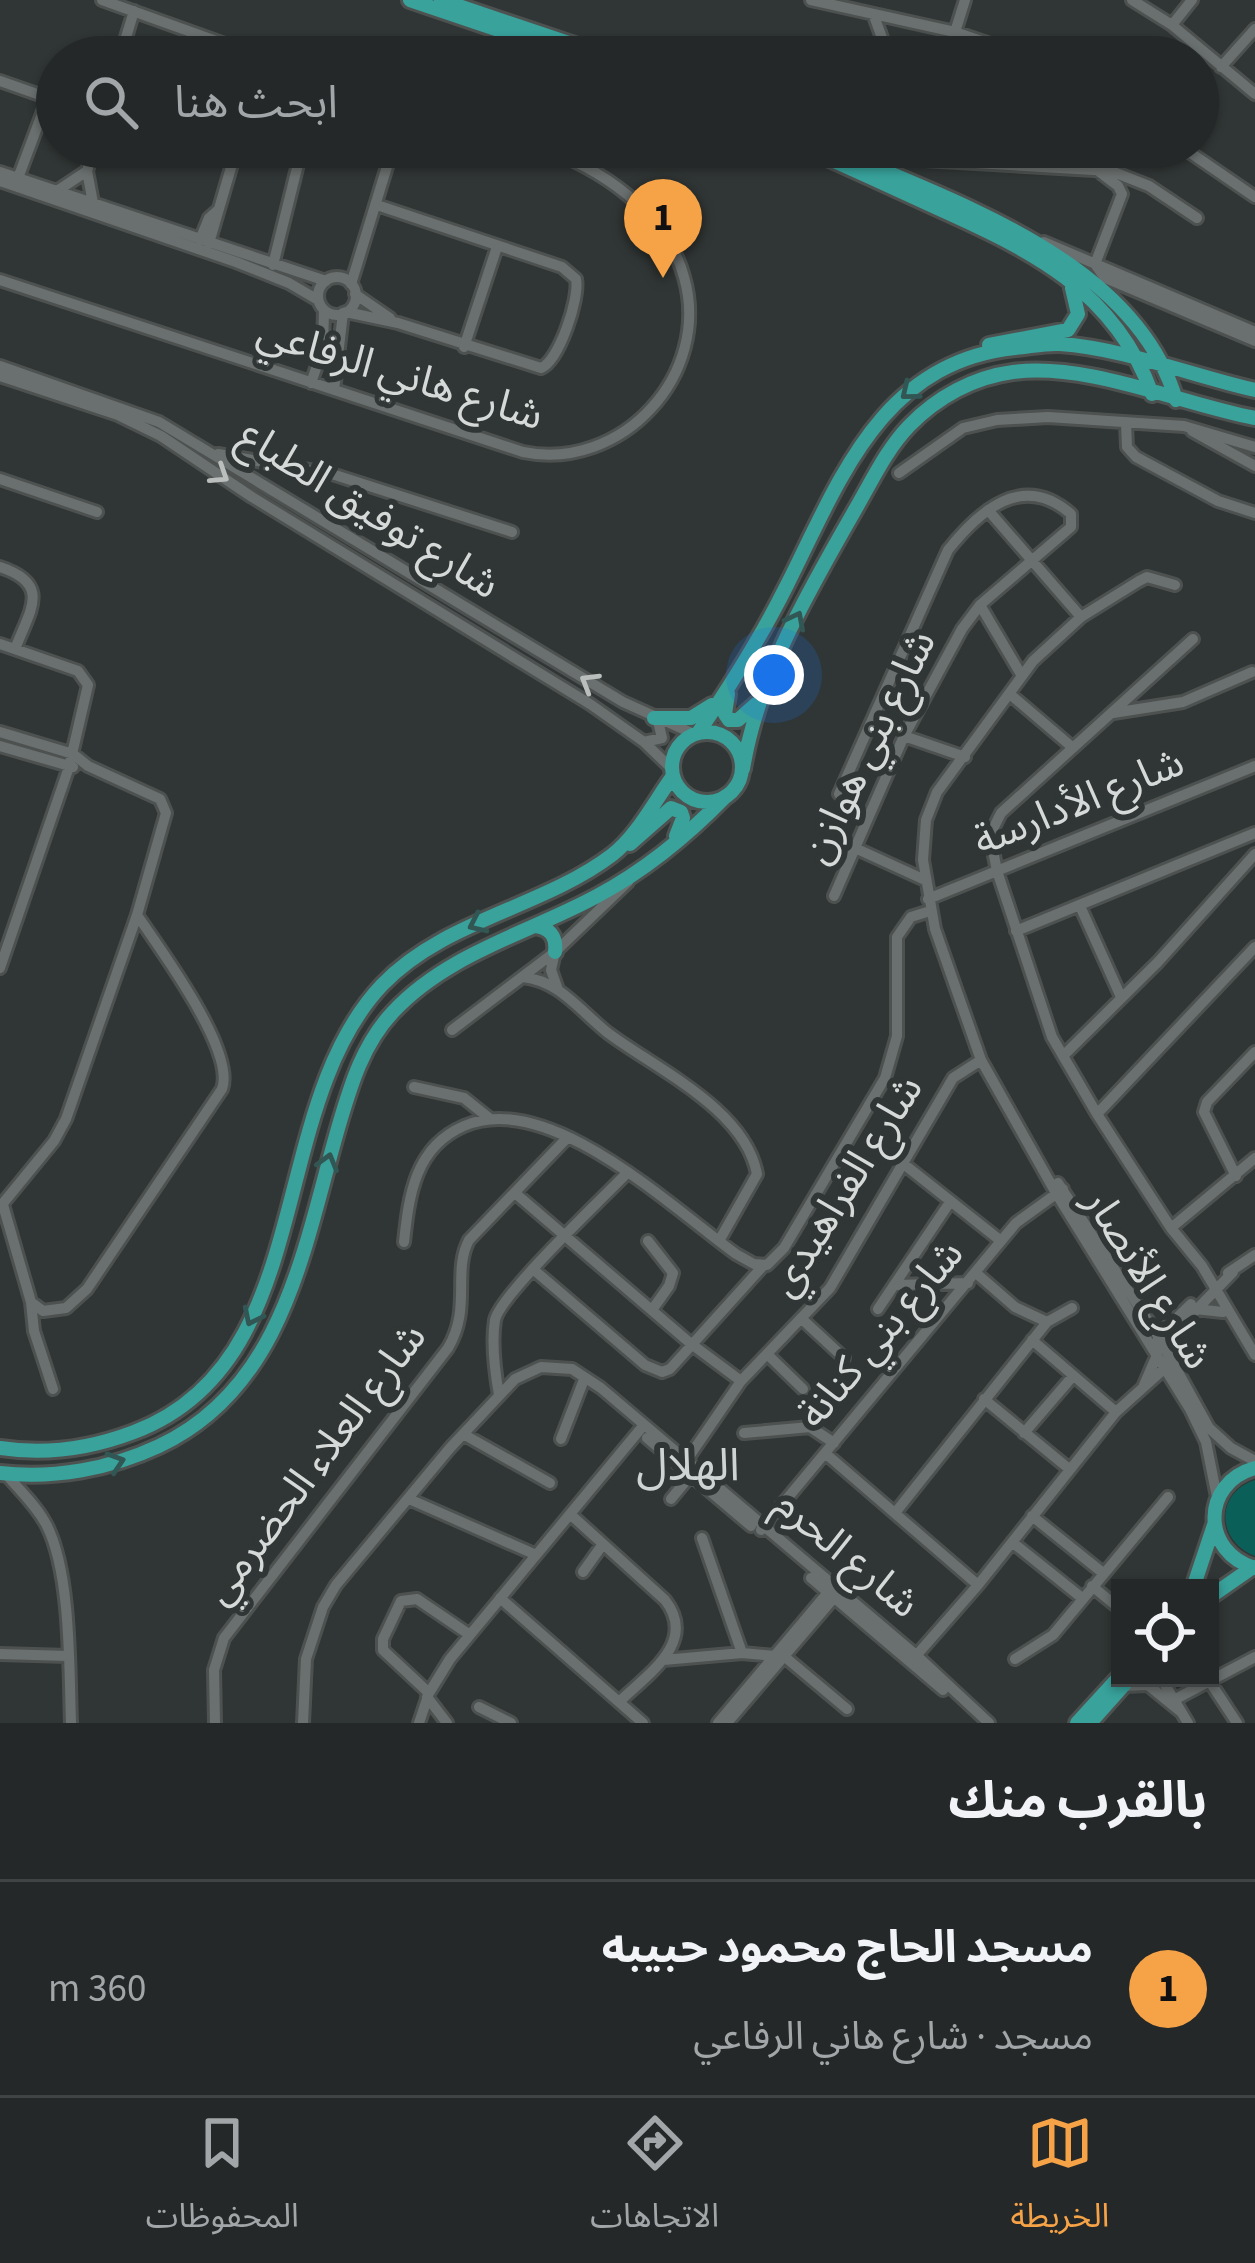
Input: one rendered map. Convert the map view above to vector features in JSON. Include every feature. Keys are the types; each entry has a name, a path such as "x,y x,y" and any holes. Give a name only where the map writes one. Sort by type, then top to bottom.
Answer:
{"main road":[{"path":"410,0 540,36"},
{"path":"441,0 523,36"},
{"path":"849,168 1028,249 1067,278 1117,328 1140,359 1152,394"},
{"path":"875,168 1030,237 1072,265 1141,332 1166,367 1176,400"},
{"path":"623,846 673,772 677,748 696,733 730,689 858,449 910,389 990,344 1067,330 1075,324 1078,305 1067,278"},
{"path":"973,356 1057,344 1140,359 1255,391"},
{"path":"3,1473 59,1473 122,1460 178,1436 235,1391 265,1350 284,1309 352,1080 371,1041 393,1012 430,979 596,897 642,867 738,784 758,702 835,544 886,454 930,407 985,377 1016,371 1080,375 1255,418"},
{"path":"730,689 724,711 729,720 742,717 758,702"},
{"path":"656,719 698,716 730,689"},
{"path":"696,733 715,732 730,739 740,753 743,769"},
{"path":"673,772 680,789 694,799 710,802 726,796"},
{"path":"0,1448 58,1450 112,1441 166,1417 203,1387 228,1359 254,1313 332,1061 360,1010 389,977 418,956 583,873 643,835 670,808 683,818 674,840"},
{"path":"534,926 554,936 555,952"},
{"path":"1195,1579 1214,1525 1217,1497 1233,1478 1255,1464"},
{"path":"1214,1525 1227,1552 1254,1568 1219,1591"},
{"path":"1077,1723 1116,1687"},
{"path":"1090,1723 1118,1687"}],"street":[{"path":"102,0 203,36"},
{"path":"811,0 967,36"},
{"path":"955,32 965,0"},
{"path":"1132,0 1184,36"},
{"path":"1172,26 1192,0"},
{"path":"126,36 134,11"},
{"path":"874,16 881,36"},
{"path":"1255,29 1221,67 1255,94"},
{"path":"0,81 36,94"},
{"path":"18,178 36,137"},
{"path":"88,168 93,203"},
{"path":"205,241 230,168"},
{"path":"273,265 296,168"},
{"path":"334,390 345,313 388,168"},
{"name":"شارع هاني الرفاعي","path":"0,280 535,455 581,452 616,439 643,419 677,368 688,331 682,269 663,236 626,194 588,168"},
{"path":"1094,168 1122,194 1095,264"},
{"path":"1094,168 1149,186 1197,218"},
{"path":"1213,168 1255,196"},
{"path":"57,191 87,171"},
{"path":"0,176 18,178 273,265 328,280 341,278 398,323"},
{"path":"0,176 289,283 321,305 345,313 398,323 535,368 554,359 576,297 578,284 569,270 377,205"},
{"path":"1030,237 1095,264 1105,278 1255,337"},
{"path":"464,346 497,247"},
{"path":"311,383 323,348 319,289 359,256"},
{"name":"شارع توفيق الطباع","path":"0,366 137,412 656,719 696,733"},
{"name":"شارع توفيق الطباع","path":"0,376 136,424 590,704 644,742 673,772"},
{"path":"899,473 947,436 981,423 1048,417 1184,426 1255,447"},
{"path":"1126,424 1127,447 1136,457 1218,501 1255,513"},
{"path":"1184,426 1255,466"},
{"path":"215,454 332,474 512,532"},
{"path":"0,479 98,512"},
{"path":"252,497 262,482"},
{"name":"شارع بني هوازن","path":"834,896 936,672 980,605 1066,534 1070,514 1060,505 1037,495 1016,496 988,510 959,536 937,569 839,794"},
{"path":"988,510 1081,616"},
{"path":"0,568 24,576 34,598 15,649"},
{"name":"شارع الأنصار","path":"1175,585 1148,577 1081,616 1022,676 937,792 926,820 926,880 959,1006 981,1060 1164,1360 1217,1437 1255,1464"},
{"path":"980,605 1022,676"},
{"path":"1192,639 1072,747 994,823 990,835 997,871 1052,1036 1097,1114 1255,1355"},
{"path":"0,644 65,666 85,679 87,699 71,760 6,927 0,968"},
{"path":"1112,713 1159,709 1205,695 1252,672"},
{"path":"1146,682 1159,709"},
{"path":"1011,695 1072,747"},
{"path":"644,742 662,738 656,719"},
{"path":"0,732 88,766 165,804 163,827 137,915 61,1130 1,1206 53,1389"},
{"path":"904,736 965,757"},
{"path":"0,746 71,760"},
{"name":"شارع الأدارسة","path":"929,905 997,871 1255,766"},
{"path":"1016,931 1255,833"},
{"path":"1232,843 1243,856 1244,866"},
{"path":"855,848 926,880"},
{"path":"1063,1057 1158,962 1255,854"},
{"path":"452,1030 555,952 642,867"},
{"path":"534,1270 653,1370 670,1369 784,1248 885,1078 897,1036 897,937 911,916 929,905"},
{"path":"1080,906 1121,997"},
{"path":"31,1302 52,1312 66,1308 87,1289 213,1104 225,1079 222,1060 188,991 137,915"},
{"path":"1097,1114 1255,947"},
{"path":"555,952 551,970 557,987"},
{"path":"523,977 557,987 607,1032 699,1096 746,1147 757,1167 756,1180 719,1241"},
{"path":"1236,1176 1204,1112 1255,1052"},
{"name":"شارع الفراهيدي","path":"671,1498 741,1382 830,1288 953,1078 981,1060"},
{"path":"414,1087 464,1098 489,1118"},
{"path":"404,1242 413,1186 424,1156 454,1131 489,1118 529,1120 602,1155 719,1241 763,1266"},
{"name":"شارع العلاء الحضرمي","path":"215,1723 214,1670 224,1638 448,1348 461,1320 465,1246 567,1138"},
{"path":"1171,1228 1255,1158"},
{"path":"905,1165 1001,1241"},
{"path":"499,1395 496,1314 627,1173"},
{"name":"شارع بني كنانة","path":"761,1530 1001,1241 1027,1213 1059,1191"},
{"path":"515,1192 741,1382"},
{"path":"878,1309 950,1202"},
{"path":"648,1241 673,1273 652,1310"},
{"path":"1164,1360 1157,1336 1255,1255"},
{"path":"896,1285 972,1278 1047,1322"},
{"name":"شارع الأنصار","path":"1121,1287 1157,1336"},
{"path":"916,1661 1068,1468 1148,1383 1175,1332 1212,1289"},
{"path":"1212,1289 1234,1324"},
{"path":"895,1513 1047,1322 1072,1308"},
{"path":"1196,1309 1223,1312"},
{"path":"803,1320 844,1358"},
{"path":"1148,1322 1172,1322"},
{"path":"1032,1340 1116,1412"},
{"path":"768,1355 802,1389"},
{"name":"شارع الأنصار","path":"1164,1360 1207,1442 1217,1497"},
{"path":"303,1723 310,1636 336,1585 499,1395 515,1379 542,1367"},
{"name":"شارع الحرم","path":"542,1367 583,1382 986,1723"},
{"name":"شارع الحرم","path":"542,1367 578,1372 602,1388 641,1429"},
{"path":"1024,1433 1073,1376"},
{"path":"561,1439 583,1382"},
{"path":"1148,1383 1178,1390"},
{"path":"984,1399 1068,1468"},
{"path":"744,1433 806,1426 834,1442"},
{"path":"419,1723 428,1695 470,1635 641,1429"},
{"path":"463,1434 550,1483"},
{"path":"825,1453 978,1585"},
{"path":"3,1473 37,1508 56,1548 71,1723"},
{"path":"1015,1658 1048,1638 1168,1497"},
{"path":"409,1498 534,1554"},
{"path":"570,1514 665,1600 676,1616 676,1640 663,1660 620,1702"},
{"path":"1032,1516 1103,1573"},
{"path":"702,1538 742,1653"},
{"path":"1012,1541 1082,1598"},
{"path":"583,1572 603,1544"},
{"path":"1092,1586 1111,1602"},
{"path":"727,1723 833,1593"},
{"path":"500,1598 636,1720"},
{"path":"447,1723 428,1695 383,1650 382,1639 401,1601 417,1599 470,1635"},
{"path":"663,1660 742,1653 781,1655 847,1708"},
{"path":"0,1654 68,1656"},
{"path":"718,1723 781,1655"},
{"path":"1219,1677 1255,1657"},
{"path":"1151,1687 1172,1700"},
{"path":"1166,1687 1188,1723"},
{"path":"1172,1700 1199,1687"},
{"path":"1213,1687 1237,1723"},
{"path":"479,1707 511,1723"}],"shaded area":[{"path":"1255,1480 1255,1556 1233,1540 1225,1518 1232,1495"}],"place":[{"name":"مسجد الحاج محمود حبيبه","path":"663,278"}],"district":[{"name":"الهلال","path":"688,1466"}]}
